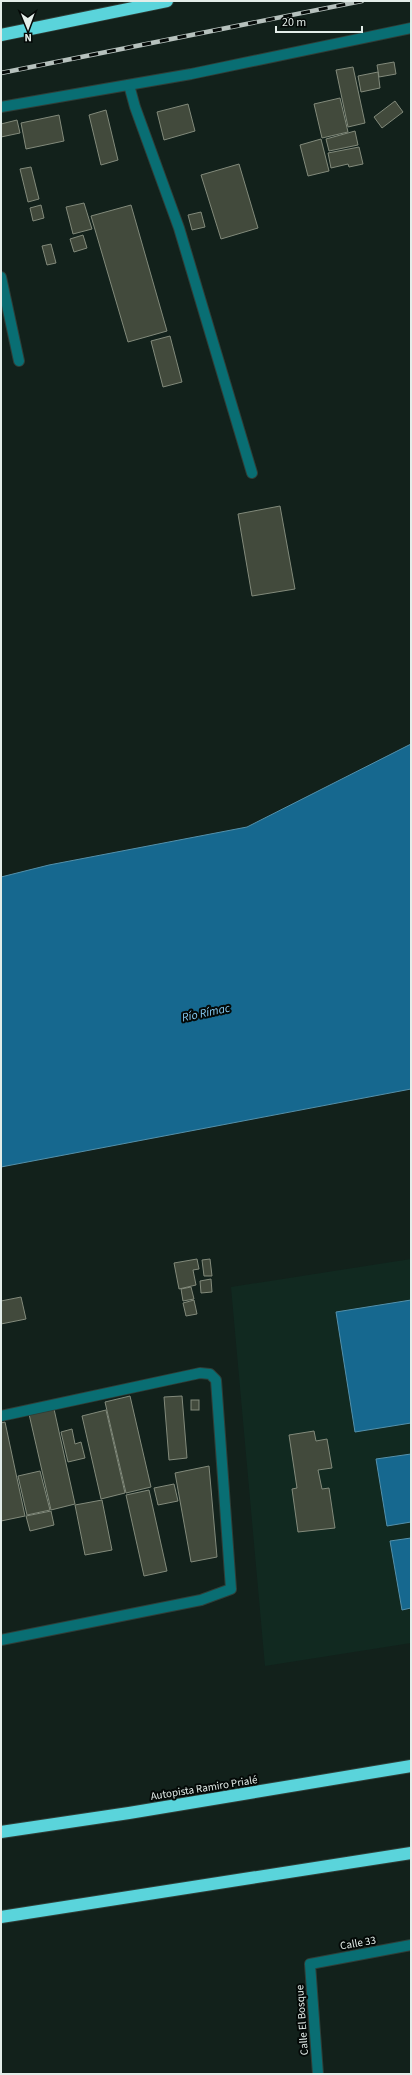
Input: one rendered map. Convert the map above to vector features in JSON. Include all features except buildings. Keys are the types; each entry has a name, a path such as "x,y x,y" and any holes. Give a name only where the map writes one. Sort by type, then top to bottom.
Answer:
{"highway":[{"path":"1,35 167,1"},
{"name":"Autopista Ramiro Prialé","path":"1,1832 129,1814 411,1766"},
{"path":"1,1917 411,1853"}],"street":[{"path":"1,107 129,85 411,28"},
{"path":"129,85 135,107 179,228 252,473"},
{"path":"1,277 19,361"},
{"path":"1,1416 200,1373 210,1374 216,1380 231,1589 201,1600 1,1640"},
{"name":"Calle 33","path":"310,1964 411,1946"},
{"name":"Calle El Bosque","path":"310,1964 318,2074"}],"shaded area":[{"path":"411,1259 411,1643 265,1666 231,1287"}],"water":[{"name":"Río Rímac","path":"411,744 411,1089 1,1167 1,877 49,865 247,827"},
{"path":"411,1300 411,1423 355,1432 336,1312"},
{"path":"411,1454 411,1522 387,1526 376,1459"},
{"path":"411,1538 411,1608 402,1610 390,1541"}],"railway":[{"path":"1,73 362,1"}]}
